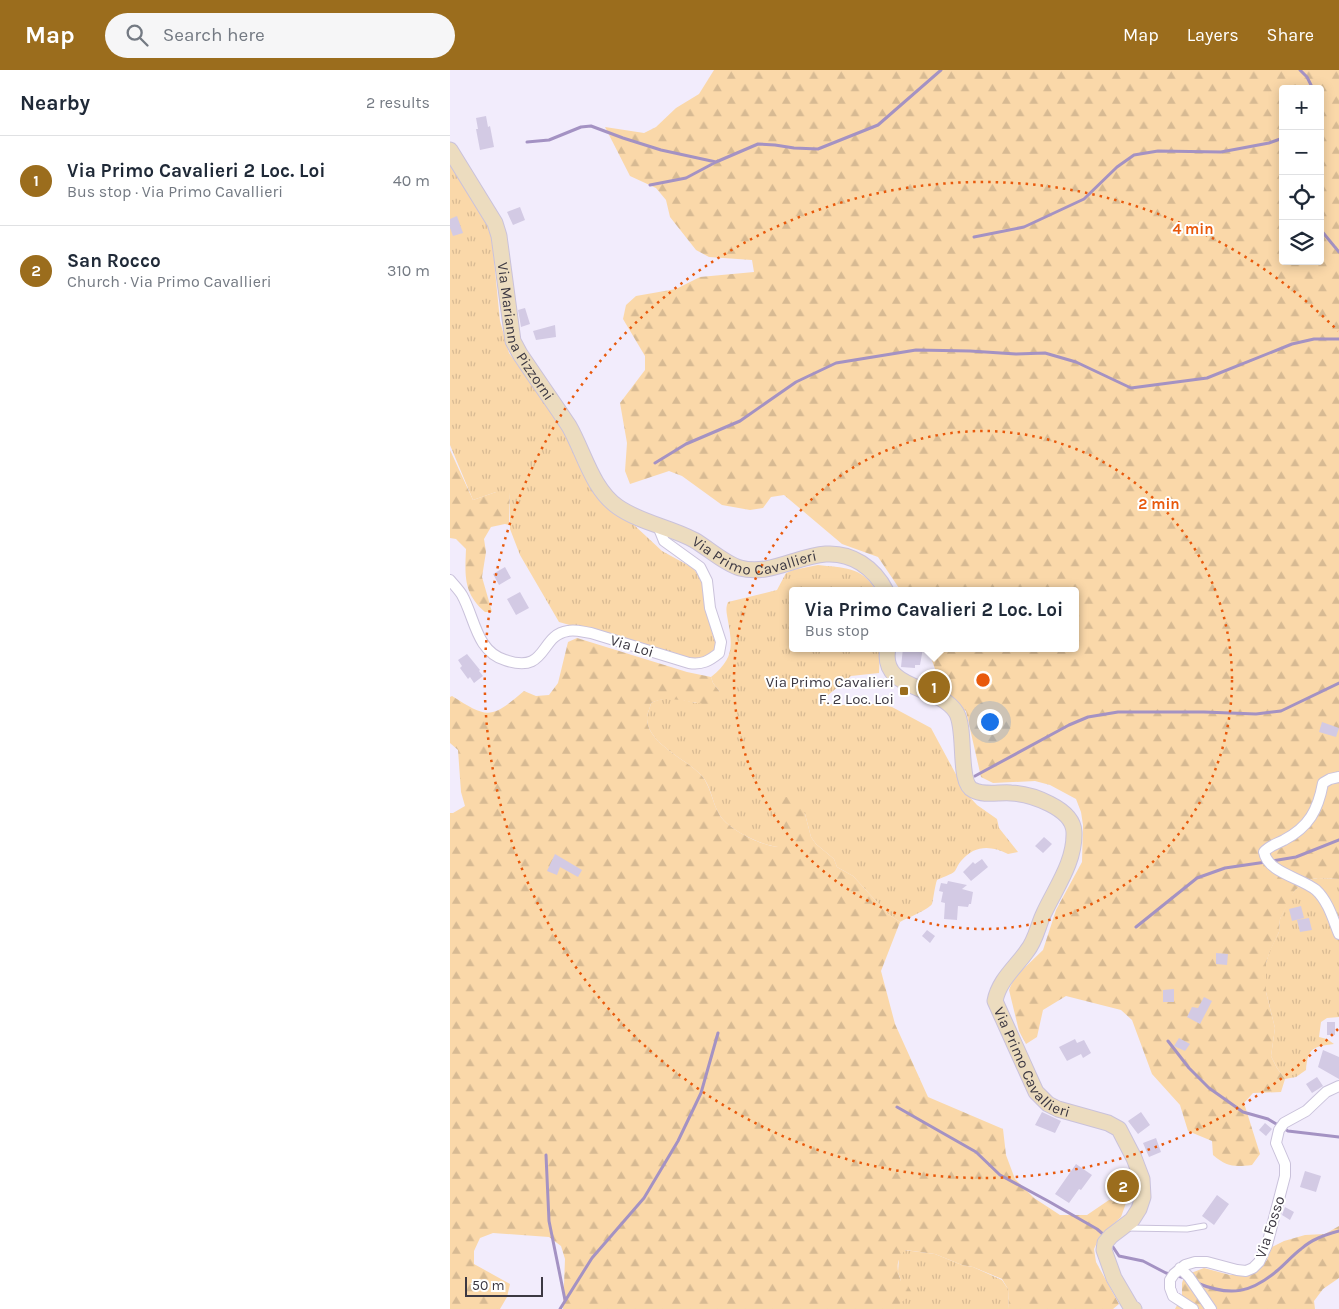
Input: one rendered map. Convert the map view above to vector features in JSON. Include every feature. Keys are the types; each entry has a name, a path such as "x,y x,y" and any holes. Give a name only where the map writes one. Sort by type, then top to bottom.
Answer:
{"main road":[{"name":"Via Marianna Pizzorni","path":"450,150 495,223 499,236 513,341 570,428 599,487 616,506"},
{"name":"Via Primo Cavallieri","path":"616,506 639,518 694,540 737,568 749,570 762,569 832,553 854,559 874,573 883,587"},
{"name":"Via Primo Cavallieri","path":"887,652 888,668 895,675 914,687 946,700 956,711 960,720 963,738 964,772 970,789 978,792 1012,793 1038,799 1052,805 1065,815 1074,830 1073,849 1069,864 1043,914 1029,949 999,987 994,1001 1036,1092 1048,1104 1058,1109 1108,1122 1119,1130 1127,1142 1142,1179 1142,1197 1139,1209 1132,1220 1124,1228 1111,1236 1105,1243 1104,1250 1114,1278 1134,1309"}],"street":[{"name":"Via Loi","path":"450,580 462,594 482,643 502,659 515,664 529,663 540,656 553,638 566,631 576,630 689,663 698,664 710,661 719,653 721,642 710,608 707,581 700,567 664,541 658,526"},
{"path":"1339,777 1323,783 1315,813 1303,828 1274,844 1264,852 1270,865 1309,886 1321,896 1333,917 1339,934"},
{"name":"Via Fosso","path":"1180,1268 1202,1261 1242,1271 1250,1270 1257,1265 1267,1245 1285,1176 1285,1164 1276,1144 1279,1130 1284,1123 1302,1114 1326,1092 1339,1086"},
{"path":"1193,1309 1177,1299 1171,1292 1170,1280 1180,1268 1195,1285 1211,1309"}],"lane":[{"path":"1124,1228 1187,1229 1204,1226"}],"green space":[{"path":"714,70 1339,70 1339,879 1312,879 1295,890 1280,919 1279,932 1266,963 1266,992 1275,1028 1271,1056 1285,1079 1281,1092 1253,1093 1244,1103 1260,1154 1252,1165 1235,1166 1222,1162 1213,1155 1212,1141 1188,1131 1180,1105 1152,1074 1132,1020 1121,1010 1066,996 1043,1010 1037,1037 1026,1044 1019,1031 1009,990 1014,978 1043,950 1056,910 1082,862 1083,825 1081,812 1076,799 1050,785 1035,781 993,783 981,777 966,711 944,694 930,655 930,652 1079,652 1079,587 898,587 878,557 842,544 784,495 771,497 763,508 750,510 722,505 682,476 669,471 630,484 625,471 627,443 620,403 645,370 645,356 623,319 626,305 636,296 676,289 700,277 754,272 752,260 709,257 696,250 670,217 666,200 656,188 630,176 605,127 644,133 656,127 676,108 699,94"},
{"path":"450,161 491,230 500,321 509,353 633,524 662,551 693,568 703,582 719,646 705,663 559,622 520,555 510,529 510,492 496,492 473,500 450,445"},
{"path":"450,450 473,500 496,492 510,492 509,525 491,527 484,539 486,552 482,577 492,612 485,612 469,591 465,567 466,549 456,539 450,538"},
{"path":"818,565 843,568 865,577 874,587 789,587 789,652 880,652 879,673 851,676 827,696 827,703 836,705 877,704 892,707 931,728 966,793 977,805 997,819 999,828 1018,852 1008,854 995,849 983,848 971,852 960,862 955,871 937,880 930,906 900,922 888,914 853,876 837,867 834,859 816,844 811,837 805,814 778,797 778,847 754,840 730,826 719,814 702,776 660,743 653,736 649,727 647,716 651,703 668,698 696,703 720,692 711,677 724,664 730,652 731,639 726,609 728,602 777,590 786,573"},
{"path":"577,638 687,672 711,677 720,692 721,706 668,699 651,703 647,718 653,736 702,776 723,820 737,831 763,844 778,847 778,797 794,797 805,814 811,837 816,844 834,859 837,867 853,876 888,914 900,922 881,971 895,1024 928,1097 1003,1129 1006,1155 1015,1179 1034,1198 1060,1215 1087,1215 1109,1200 1126,1203 1121,1217 1100,1236 1094,1249 1096,1262 1119,1304 1113,1309 1009,1309 1008,1289 1002,1279 935,1254 905,1250 898,1261 898,1272 901,1281 907,1284 912,1293 894,1309 563,1309 565,1259 561,1246 549,1237 493,1233 480,1238 474,1251 474,1264 510,1284 507,1297 500,1309 450,1309 450,813 465,806 461,792 458,750 450,743 450,697 452,696 474,709 489,713 504,707 524,691 536,696 549,695 558,683 568,642"},
{"path":"1312,879 1339,879 1339,1017 1327,1018 1321,1022 1319,1037 1327,1039 1334,1044 1316,1047 1310,1052 1306,1070 1296,1077 1285,1079 1271,1056 1275,1028 1266,992 1266,963 1279,932 1280,919 1290,898 1295,890"},
{"path":"1339,1226 1339,1278 1323,1289 1314,1301 1315,1309 1175,1309 1182,1296 1184,1277 1191,1273 1204,1268 1230,1275 1250,1274 1267,1260 1272,1247 1284,1241 1305,1235 1325,1234"},
{"path":"904,1250 935,1254 962,1265 973,1267 1002,1280 1008,1289 1009,1309 894,1309 901,1281 898,1272 899,1258"}],"building":[{"path":"486,116 494,147 480,150 476,118"},
{"path":"520,207 525,220 513,225 507,212"},
{"path":"457,216 463,233 453,236 450,228 450,219"},
{"path":"525,308 530,324 521,327 518,310"},
{"path":"555,325 556,337 536,340 533,331"},
{"path":"505,567 511,578 499,585 493,574"},
{"path":"520,592 529,608 516,615 507,599"},
{"path":"903,652 922,652 920,665 915,665 915,668 901,667"},
{"path":"467,654 483,676 474,683 470,677 468,679 460,668 462,666 458,660"},
{"path":"1322,722 1339,728 1336,737 1319,732"},
{"path":"1044,837 1052,844 1043,853 1035,846"},
{"path":"555,854 582,870 578,877 560,867 557,875 547,871"},
{"path":"982,859 988,867 971,881 963,872 973,862 975,864"},
{"path":"948,881 967,885 962,889 973,892 971,904 968,907 958,906 957,920 944,919 945,903 941,902 943,892 939,891 941,883 947,884"},
{"path":"1301,906 1304,918 1292,921 1289,909"},
{"path":"1309,918 1312,930 1300,932 1297,920"},
{"path":"927,930 935,936 930,943 922,936"},
{"path":"1216,953 1228,954 1227,965 1216,964"},
{"path":"1174,989 1174,1002 1163,1002 1163,990"},
{"path":"1204,997 1212,1001 1200,1024 1187,1017 1192,1007 1198,1008"},
{"path":"1327,1022 1335,1022 1335,1035 1327,1035"},
{"path":"1179,1038 1190,1044 1185,1051 1174,1046"},
{"path":"1075,1039 1077,1043 1084,1040 1091,1053 1083,1058 1081,1054 1067,1061 1059,1047"},
{"path":"1323,1050 1339,1057 1339,1079 1318,1067"},
{"path":"1317,1077 1323,1086 1312,1093 1306,1084"},
{"path":"1042,1112 1061,1121 1055,1133 1035,1125"},
{"path":"1141,1112 1150,1125 1138,1134 1128,1121"},
{"path":"1265,1123 1272,1129 1266,1136 1259,1130"},
{"path":"1156,1138 1161,1152 1149,1157 1143,1143"},
{"path":"1076,1164 1092,1175 1069,1203 1055,1194"},
{"path":"1305,1171 1321,1176 1316,1192 1300,1187"},
{"path":"1115,1180 1131,1181 1130,1192 1114,1190"},
{"path":"1217,1195 1229,1204 1214,1225 1202,1216"},
{"path":"1285,1207 1294,1212 1290,1220 1282,1215"}],"waterway":[{"path":"650,185 686,178 716,162 758,144 818,149 878,125 941,70"},
{"path":"1300,70 1307,77 1311,85"},
{"path":"527,142 549,140 581,127 591,126 661,150 716,162"},
{"path":"974,237 1024,227 1084,199 1117,167 1134,155 1158,151 1221,152 1279,139"},
{"path":"1324,234 1339,252"},
{"path":"655,463 686,444 740,421 796,382 836,363 916,350 1016,354 1045,353 1076,362 1131,388 1207,378 1292,344 1314,339 1339,339"},
{"path":"975,776 1069,725 1088,717 1118,712 1256,714 1281,711 1339,683"},
{"path":"1272,861 1296,857 1339,840"},
{"path":"1136,927 1197,878 1225,868 1266,862"},
{"path":"560,1309 592,1258 644,1198 678,1141 701,1093 718,1033"},
{"path":"1168,1041 1189,1068 1209,1088 1243,1112 1268,1119 1288,1131 1339,1137"},
{"path":"897,1107 976,1152 1000,1175 1097,1229 1104,1235"},
{"path":"546,1155 549,1221 565,1300"},
{"path":"1197,1283 1230,1291 1249,1288 1268,1278 1298,1251 1310,1243 1339,1231"},
{"path":"1111,1244 1119,1256 1143,1261 1166,1273 1185,1278"}],"place":[{"name":"Via Primo Cavalieri 2 Loc. Loi","path":"934,687"},
{"name":"Via Primo Cavalieri F. 2 Loc. Loi","path":"904,691"},
{"name":"San Rocco","path":"1123,1186"}]}
